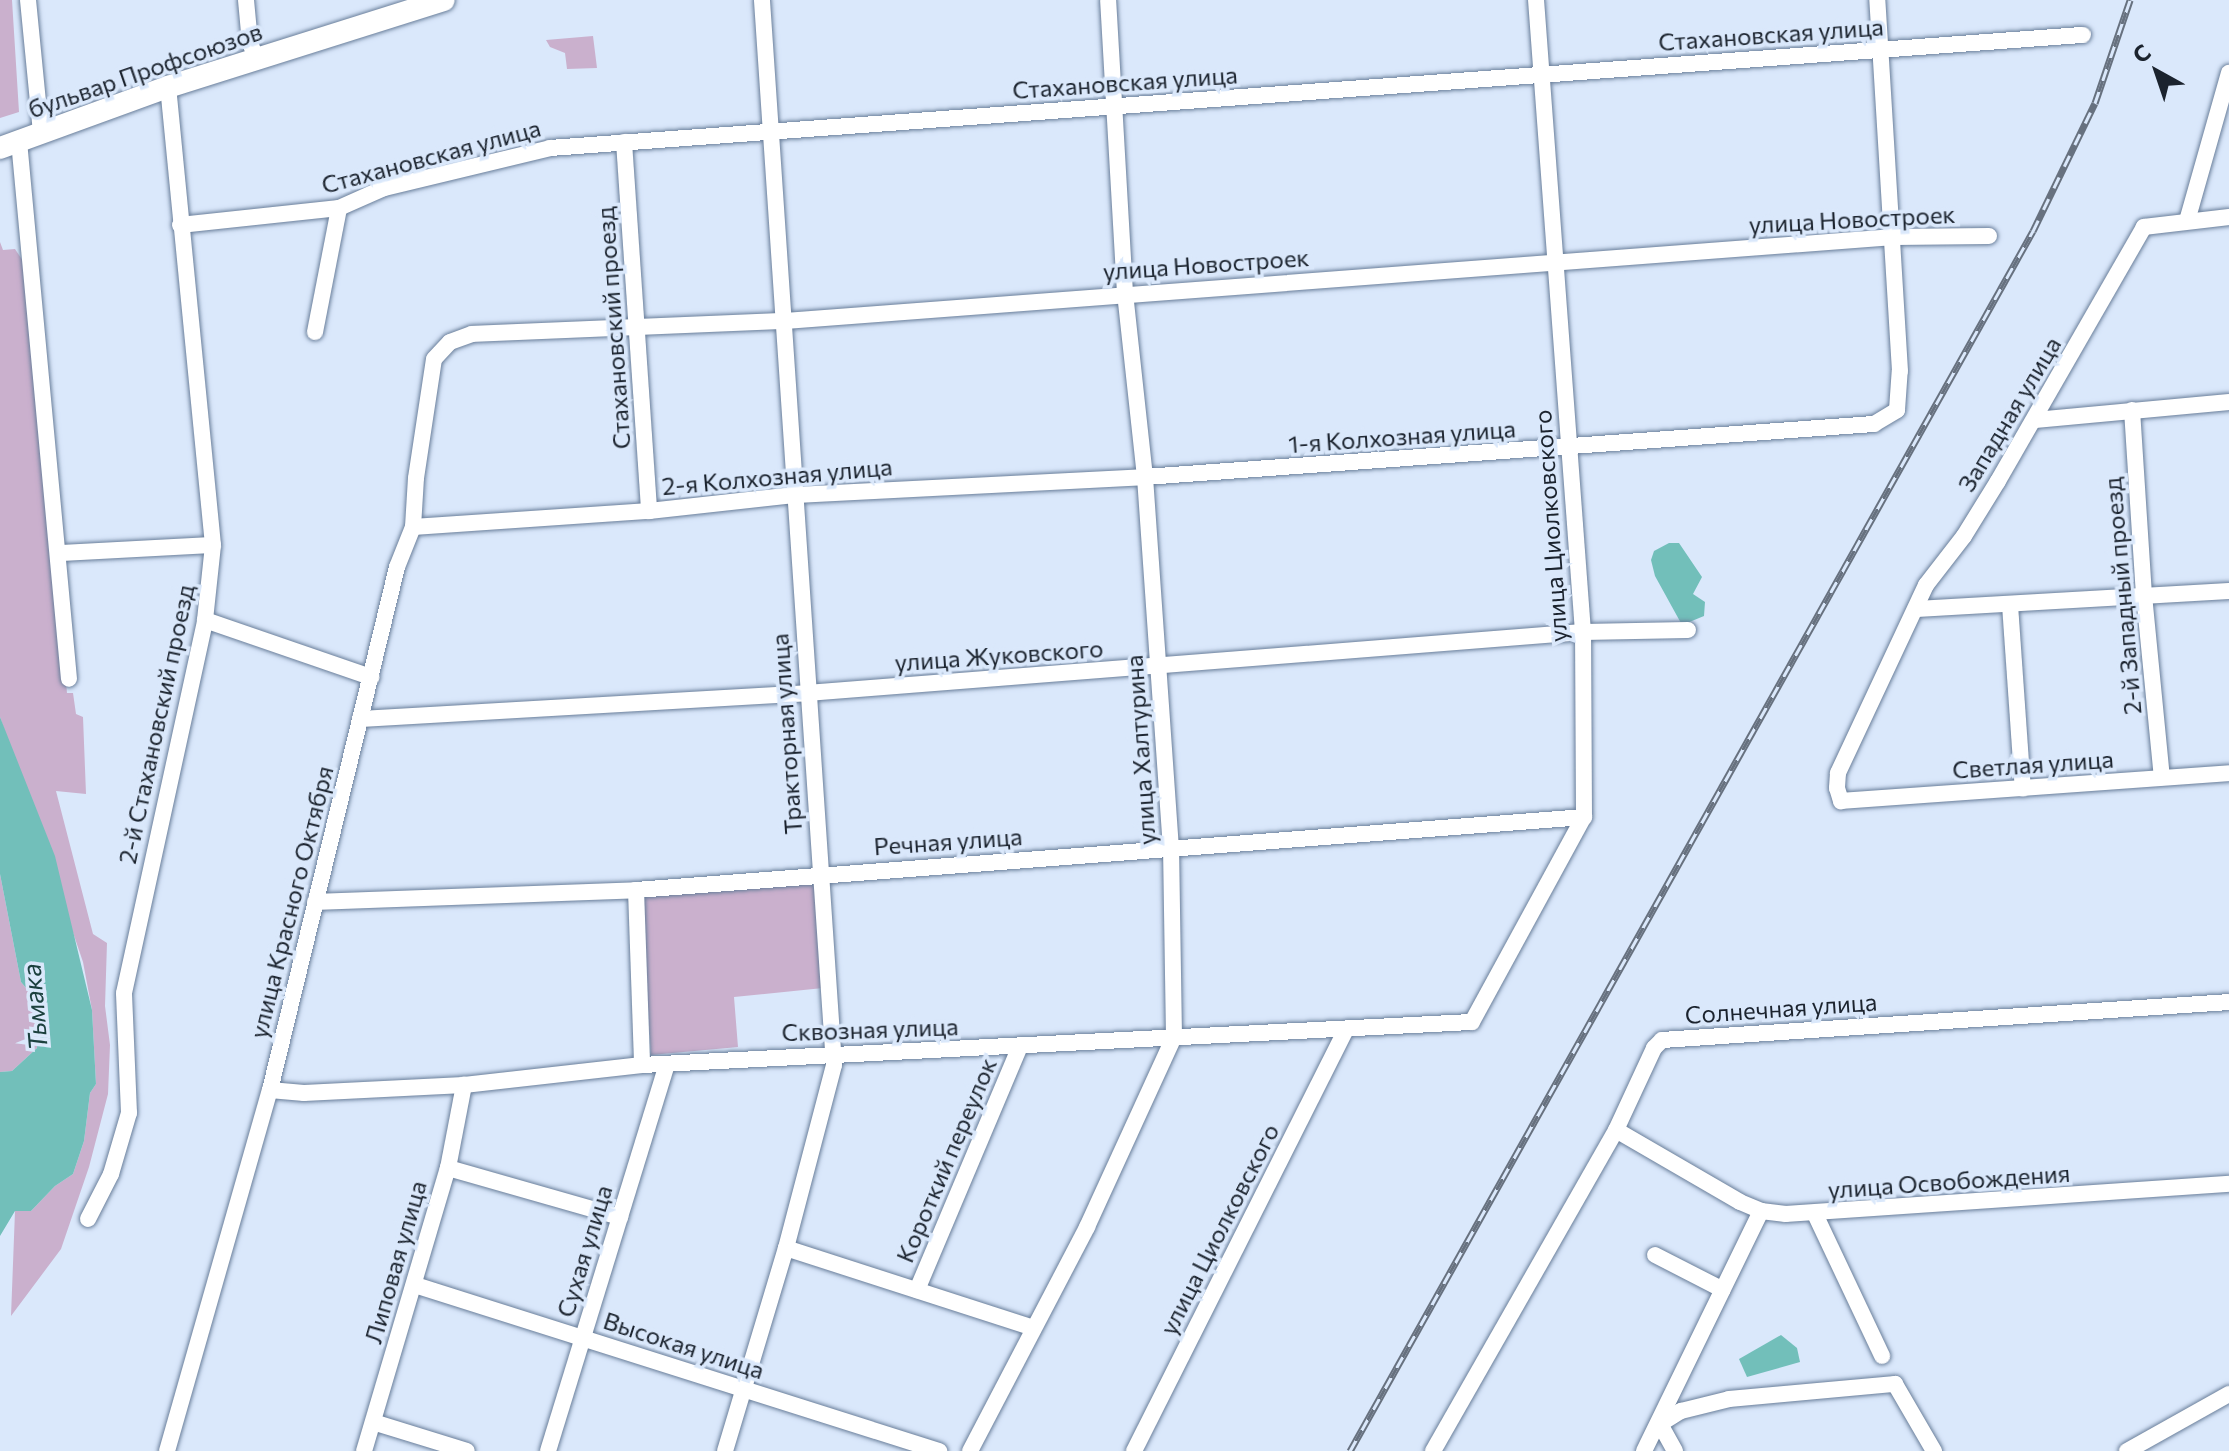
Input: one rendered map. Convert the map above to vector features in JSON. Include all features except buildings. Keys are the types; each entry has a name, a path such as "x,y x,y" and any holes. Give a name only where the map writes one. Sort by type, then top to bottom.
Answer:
{"main road":[{"name":"бульвар Профсоюзов","path":"9,144 168,87 444,0"}],"street":[{"path":"28,0 41,133"},
{"path":"246,0 250,43 256,58"},
{"name":"Тракторная улица","path":"725,1451 786,1248 834,1065 762,0"},
{"name":"улица Халтурина","path":"970,1451 1087,1227 1174,1037 1171,849 1145,477 1125,293 1108,0"},
{"name":"улица Циолковского","path":"1472,1022 1584,817 1583,632 1536,0"},
{"path":"1877,0 1894,237"},
{"name":"Стахановская улица","path":"180,225 339,208 384,188 522,152 770,130 1115,108 2083,35"},
{"path":"2229,73 2187,221 2229,217"},
{"name":"2-й Стахановский проезд","path":"88,1219 111,1174 129,1113 124,993 205,620 213,545 168,87"},
{"name":"Стахановский проезд","path":"624,142 639,326 649,511"},
{"path":"9,144 60,553 69,679"},
{"path":"315,332 339,208"},
{"name":"Западная улица","path":"1841,801 1838,773 1926,585 1964,536 2035,420 2144,227 2187,221"},
{"name":"улица Новостроек","path":"434,359 450,342 472,334 785,321 1894,237 1989,236"},
{"name":"1-я Колхозная улица","path":"1145,477 1874,424 1897,410 1900,371 1894,237"},
{"name":"улица Красного Октября","path":"167,1451 270,1090 397,567 413,527 416,478 434,359"},
{"path":"2035,420 2229,402"},
{"name":"2-й Западный проезд","path":"2132,410 2144,595 2162,777"},
{"name":"2-я Колхозная улица","path":"413,527 649,511 794,495 1145,477"},
{"path":"60,553 213,545"},
{"path":"1916,609 2229,591"},
{"path":"2010,605 2023,789"},
{"path":"205,620 371,677"},
{"name":"улица Жуковского","path":"360,719 807,693 1159,668 1583,632 1688,630"},
{"name":"Светлая улица","path":"1841,801 2229,773"},
{"name":"Речная улица","path":"315,902 636,890 1584,817"},
{"path":"636,890 642,1065"},
{"name":"Солнечная улица","path":"1433,1451 1616,1130 1654,1048 1662,1040 2229,1002"},
{"name":"Сквозная улица","path":"270,1090 304,1093 464,1085 642,1065 833,1053 1019,1048 1472,1022"},
{"name":"улица Циолковского","path":"1134,1451 1346,1029"},
{"name":"Короткий переулок","path":"917,1290 1019,1048"},
{"name":"Сухая улица","path":"548,1451 667,1065"},
{"name":"Липовая улица","path":"364,1451 448,1168 464,1085"},
{"path":"1616,1130 1761,1211 1660,1424 1644,1451"},
{"path":"448,1168 620,1217"},
{"name":"улица Освобождения","path":"1761,1211 1815,1214 2229,1184"},
{"path":"1815,1214 1882,1356"},
{"path":"786,1248 1033,1328"},
{"path":"1655,1255 1723,1290"},
{"name":"Высокая улица","path":"415,1285 939,1451"},
{"path":"1660,1424 1681,1411 1729,1399 1895,1384 1934,1451"},
{"path":"2127,1451 2229,1394"},
{"path":"373,1422 467,1451"},
{"path":"1660,1424 1675,1451"}],"shaded area":[{"path":"0,0 12,0 19,112 0,118"},
{"path":"593,36 597,68 567,69 565,53 550,47 546,40"},
{"path":"0,242 3,250 15,249 27,267 67,693 73,693 76,714 83,717 86,794 56,791 93,934 107,943 105,1006 110,1045 108,1094 89,1167 61,1249 11,1316 15,1211 31,1211 55,1186 73,1174 84,1141 90,1093 96,1084 92,1010 83,962 0,717"},
{"path":"1669,543 1679,543 1702,577 1693,594 1705,602 1704,616 1682,625 1655,576 1651,560 1654,551"},
{"path":"0,717 55,856 92,1010 96,1084 90,1093 84,1141 73,1174 55,1186 31,1211 15,1211 0,1236 0,1072 12,1071 37,1048 39,1013 33,996 21,982 0,874"},
{"path":"0,874 21,982 33,996 39,1013 37,1048 12,1071 0,1072"},
{"path":"814,879 823,988 734,997 738,1047 651,1055 641,893"},
{"path":"1781,1335 1797,1348 1800,1362 1747,1377 1739,1359"}],"railway":[{"path":"1350,1451 2033,231 2095,103 2130,0"}],"water label":[{"name":"Тьмака","path":"34,1007"}]}
